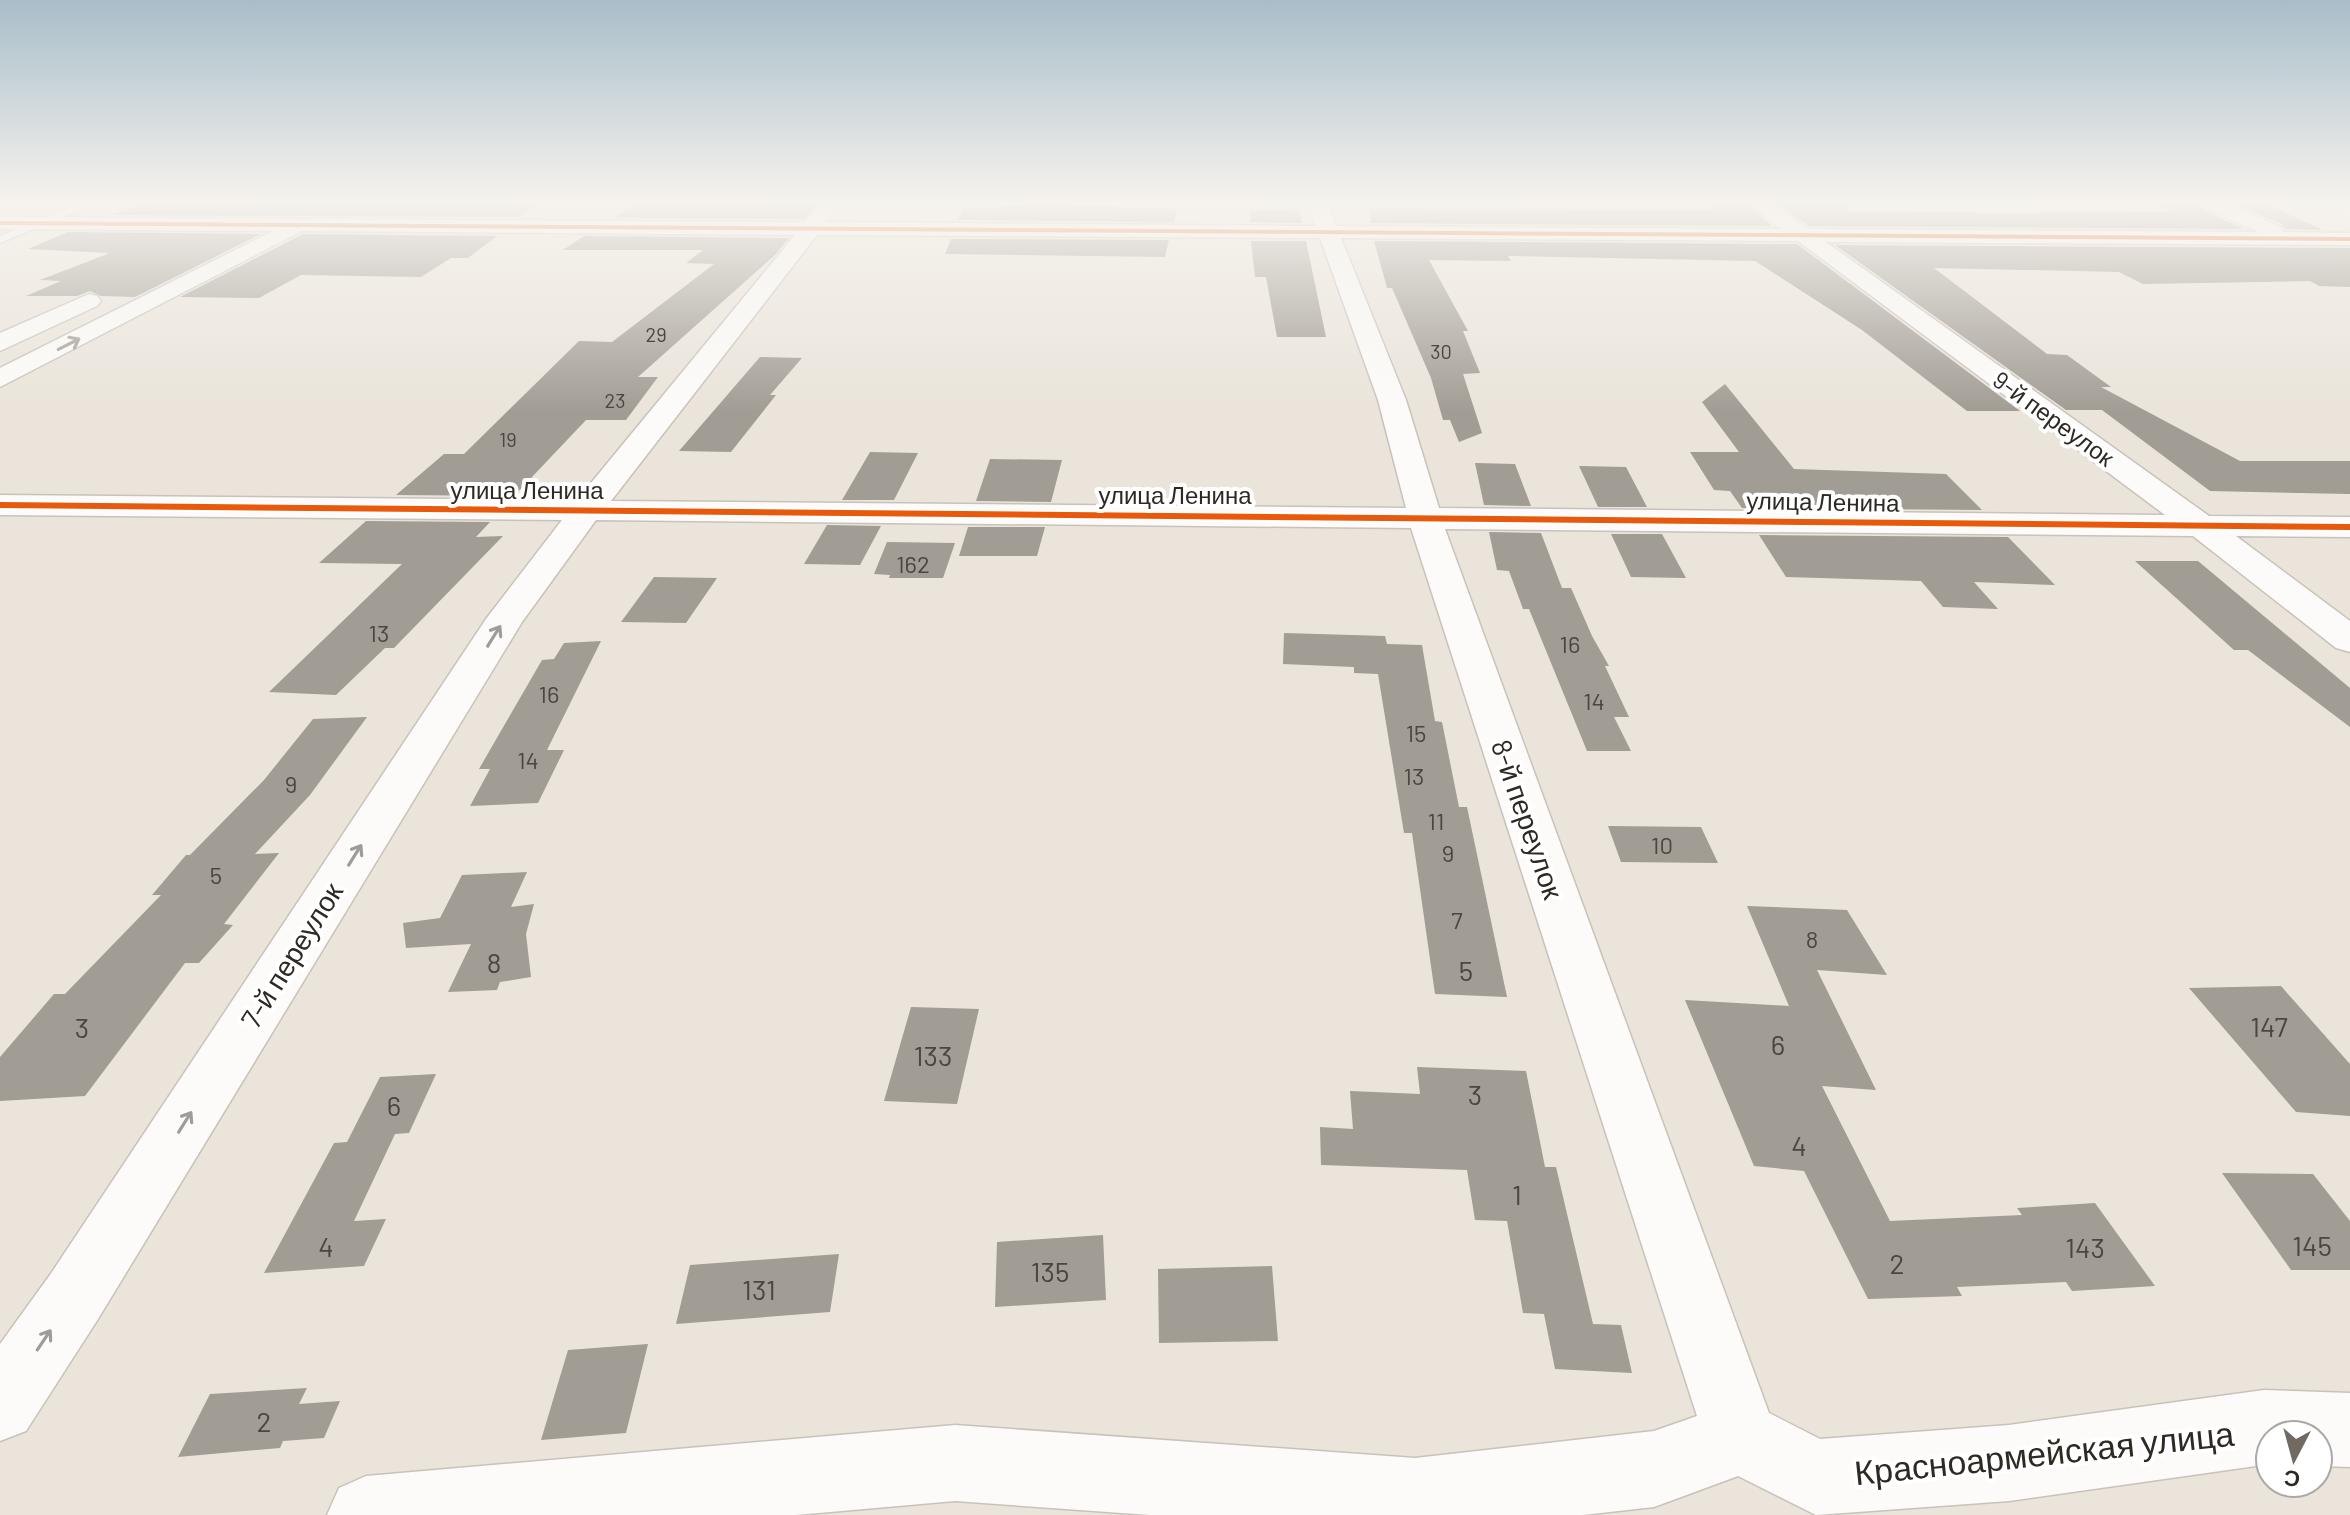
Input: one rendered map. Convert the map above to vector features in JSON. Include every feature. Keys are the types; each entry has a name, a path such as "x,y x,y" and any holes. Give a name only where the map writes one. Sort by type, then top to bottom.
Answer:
{"street":[{"path":"0,379 211,271"},
{"name":"7-й переулок","path":"0,1405 74,1297 505,619 587,510 779,271"},
{"name":"8-й переулок","path":"1345,271 1409,448 1424,516 1741,1438"},
{"name":"9-й переулок","path":"1853,271 2200,525 2350,640"},
{"path":"0,343 113,290"},
{"name":"улица Ленина","path":"0,505 2350,527"},
{"name":"Красноармейская улица","path":"1741,1438 1816,1477 2009,1463 2264,1427 2350,1430"},
{"path":"366,1515 955,1463 1415,1496 1654,1469 1741,1438"}],"building":[{"path":"64,271 188,271 135,297 101,296 90,291 77,296 26,296 61,281 40,280"},
{"path":"231,271 431,271 421,277 301,275 259,298 180,297"},
{"path":"705,271 757,271 638,377 658,377 626,420 586,420 514,496 396,495 444,454 464,454 579,341 612,342"},
{"path":"1254,271 1312,271 1326,337 1277,337 1266,277 1255,277"},
{"path":"1382,271 1435,271 1468,331 1463,331 1480,373 1463,374 1482,433 1459,442 1450,420 1443,420 1431,378 1392,288 1387,288"},
{"path":"1770,271 1833,271 2020,411 1967,411 1862,330"},
{"path":"1871,271 1938,271 2047,354 2067,355 2111,387 2101,387 2240,461 2350,461 2350,494 2210,491 2102,410 2066,410"},
{"path":"2059,271 2350,271 2350,287 2319,286 2310,281 2143,284 2119,272"},
{"path":"760,357 802,358 770,395 776,395 731,452 679,451"},
{"path":"1725,384 1794,469 1946,474 1982,510 1742,508 1730,491 1714,490 1690,452 1739,452 1702,402"},
{"path":"870,452 918,453 894,500 842,500"},
{"path":"990,459 1062,460 1051,502 976,501"},
{"path":"1475,463 1515,464 1531,506 1484,505"},
{"path":"1579,466 1626,467 1647,507 1598,507"},
{"path":"366,521 490,522 476,537 503,536 394,648 385,648 336,695 269,692 402,564 319,563"},
{"path":"827,525 881,526 860,565 804,564"},
{"path":"968,527 1045,527 1037,556 959,556"},
{"path":"1489,532 1541,533 1562,588 1571,588 1609,666 1605,666 1629,717 1614,717 1631,751 1587,751 1529,609 1523,609 1509,571 1497,570"},
{"path":"1611,534 1662,534 1686,578 1631,577"},
{"path":"1759,535 2008,537 2055,585 1974,582 1998,609 1943,607 1921,581 1786,577"},
{"path":"887,542 955,543 943,578 889,578 890,575 874,574"},
{"path":"2135,561 2198,561 2350,688 2350,727 2248,650 2234,650"},
{"path":"654,577 717,578 686,623 621,622"},
{"path":"1284,633 1385,636 1387,644 1422,645 1435,721 1442,722 1459,807 1467,807 1507,997 1435,994 1412,833 1404,833 1378,674 1354,673 1354,667 1283,664"},
{"path":"601,641 547,750 564,750 538,803 470,806 490,769 479,769 542,660 554,659 564,643"},
{"path":"367,717 310,795 255,854 279,853 224,924 233,925 199,963 185,963 85,1096 0,1101 0,1057 54,994 65,994 161,895 152,895 186,855 190,855 264,780 313,719"},
{"path":"1608,826 1701,827 1718,863 1621,862"},
{"path":"527,872 511,907 534,904 526,934 531,977 500,982 497,990 448,992 471,944 406,948 403,923 440,918 462,875"},
{"path":"1747,906 1847,910 1887,975 1817,970 1876,1090 1822,1086 1890,1221 2022,1215 2017,1208 2095,1203 2155,1286 2072,1291 2066,1282 1957,1287 1962,1296 1868,1299 1804,1171 1754,1166 1685,1000 1789,1006"},
{"path":"2281,986 2350,1064 2350,1116 2296,1112 2189,988"},
{"path":"911,1007 979,1009 957,1104 884,1101"},
{"path":"1417,1067 1526,1071 1545,1167 1556,1167 1593,1324 1621,1325 1632,1373 1555,1369 1544,1314 1523,1313 1507,1221 1475,1220 1467,1170 1321,1165 1320,1127 1353,1129 1350,1091 1420,1094"},
{"path":"436,1074 409,1133 395,1134 354,1221 386,1219 364,1266 264,1273 334,1143 347,1142 380,1077"},
{"path":"2222,1173 2313,1174 2350,1221 2350,1270 2291,1270"},
{"path":"1103,1235 1106,1300 995,1307 997,1242"},
{"path":"839,1254 830,1312 676,1324 690,1265"},
{"path":"1272,1266 1278,1341 1159,1343 1158,1269"},
{"path":"648,1344 626,1433 541,1440 568,1350"},
{"path":"307,1388 299,1404 340,1401 324,1438 283,1441 280,1448 178,1457 210,1394"}],"cycle path":[{"path":"0,505 2350,527"}]}
